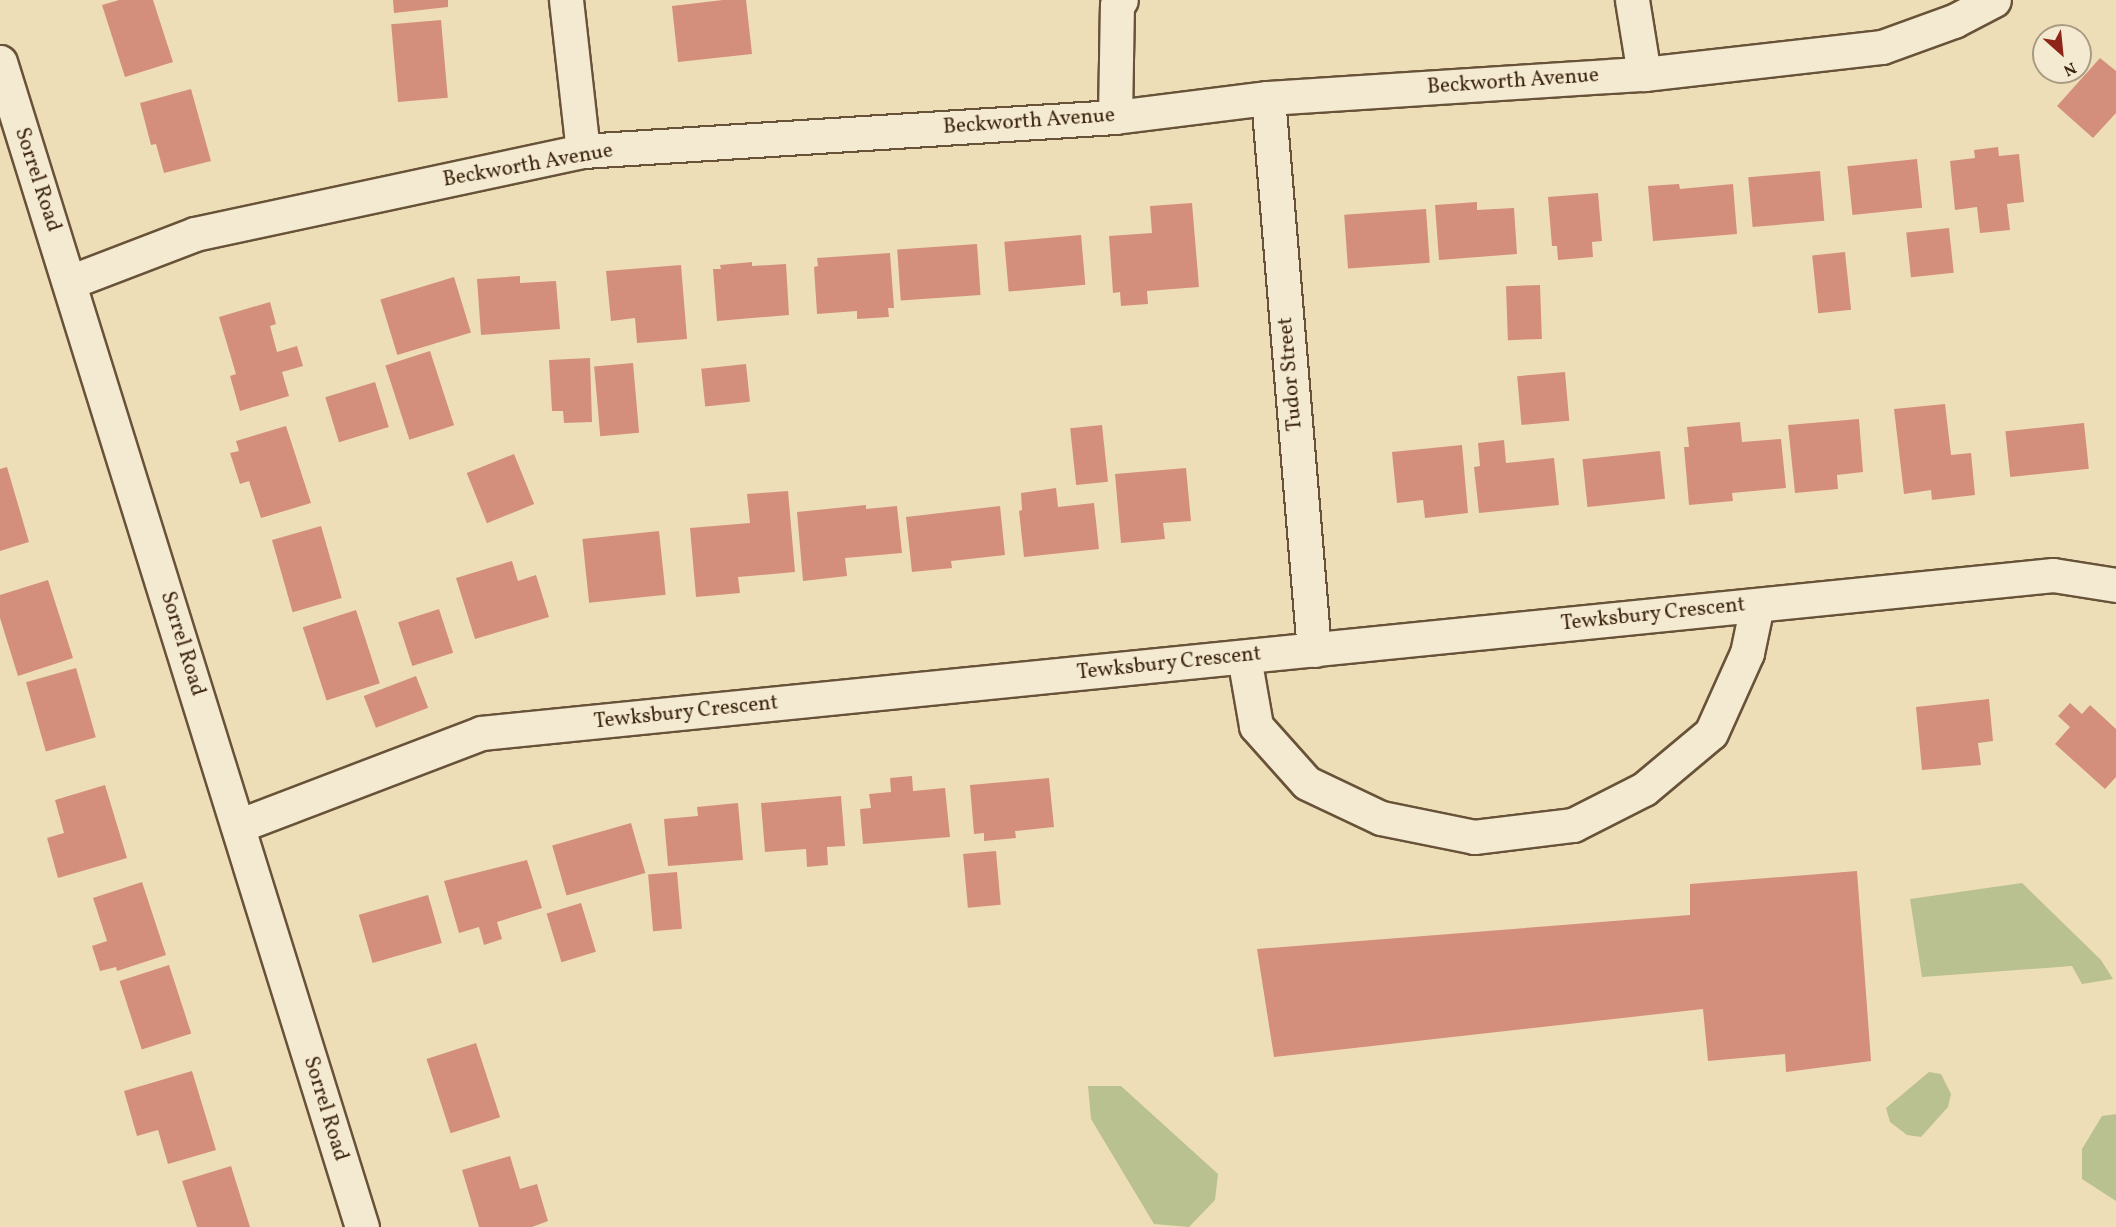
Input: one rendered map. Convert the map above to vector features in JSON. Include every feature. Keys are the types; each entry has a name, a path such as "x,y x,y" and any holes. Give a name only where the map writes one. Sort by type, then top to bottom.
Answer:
{"street":[{"path":"566,0 583,151"},
{"path":"1115,117 1117,5 1121,0"},
{"path":"1632,0 1644,74"},
{"name":"Beckworth Avenue","path":"70,282 195,234 583,151 1115,117 1268,98 1644,74 1882,47 1954,21 1994,0"},
{"name":"Sorrel Road","path":"0,62 362,1227"},
{"name":"Tudor Street","path":"1268,98 1314,650"},
{"name":"Tewksbury Crescent","path":"238,826 481,733 2053,575 2116,585"},
{"path":"1244,657 1256,726 1307,783 1381,818 1474,837 1573,825 1644,789 1711,733 1748,653 1757,605"}],"green space":[{"path":"2022,883 2101,960 2113,979 2082,984 2072,966 1922,977 1910,899"},
{"path":"1929,1072 1941,1074 1951,1094 1948,1107 1921,1137 1907,1135 1890,1122 1886,1108"},
{"path":"1088,1086 1121,1086 1218,1174 1215,1200 1189,1227 1154,1224 1091,1119"},
{"path":"2116,1114 2116,1201 2082,1179 2082,1149 2102,1116"}],"building":[{"path":"119,0 153,0 173,62 125,77 102,5"},
{"path":"393,0 448,0 448,7 394,13"},
{"path":"723,0 746,0 752,54 678,62 672,6"},
{"path":"441,20 448,98 398,102 391,24"},
{"path":"2100,58 2116,71 2116,113 2093,138 2057,106 2077,84 2092,84 2092,67"},
{"path":"191,89 211,161 164,173 156,144 151,145 140,103"},
{"path":"1998,147 1999,156 2019,154 2024,202 2007,204 2010,230 1980,233 1977,207 1955,210 1950,161 1975,158 1974,150"},
{"path":"1917,159 1922,208 1853,215 1847,166"},
{"path":"1820,171 1824,221 1753,227 1748,177"},
{"path":"1679,184 1680,189 1733,184 1737,234 1653,241 1648,186"},
{"path":"1598,193 1602,241 1592,242 1593,257 1558,260 1557,246 1552,246 1548,197"},
{"path":"1477,202 1477,210 1514,208 1517,254 1439,260 1435,205"},
{"path":"1192,203 1199,287 1147,291 1148,304 1121,306 1120,292 1113,293 1109,236 1152,233 1150,206"},
{"path":"1426,209 1430,263 1348,269 1344,215"},
{"path":"1949,228 1954,273 1911,277 1906,232"},
{"path":"1081,235 1085,285 1009,292 1004,242"},
{"path":"977,244 981,295 901,300 897,250"},
{"path":"1845,252 1851,310 1818,313 1812,255"},
{"path":"890,253 894,308 888,308 889,317 857,319 857,311 817,314 814,267 818,266 817,258"},
{"path":"752,262 752,266 786,264 789,315 717,321 713,269 721,269 720,265"},
{"path":"681,265 687,339 637,343 635,318 611,321 606,271"},
{"path":"520,276 520,283 556,281 560,329 481,335 477,279"},
{"path":"454,277 471,332 397,355 380,300"},
{"path":"1540,285 1542,339 1508,340 1506,286"},
{"path":"270,302 276,324 270,326 277,352 297,346 303,366 282,372 289,396 240,411 230,376 236,374 219,317"},
{"path":"430,351 454,425 409,440 385,366"},
{"path":"590,358 592,422 564,423 563,411 552,411 549,360"},
{"path":"633,363 639,433 600,436 594,366"},
{"path":"746,364 750,402 705,406 701,369"},
{"path":"1565,372 1569,421 1521,425 1517,376"},
{"path":"375,382 389,427 339,442 325,397"},
{"path":"1945,404 1951,455 1971,453 1975,495 1932,500 1931,490 1904,494 1894,409"},
{"path":"1859,419 1863,472 1837,475 1838,489 1795,493 1788,425"},
{"path":"1740,422 1742,442 1781,439 1786,488 1732,493 1733,501 1689,505 1684,447 1689,447 1687,427"},
{"path":"2084,423 2089,469 2010,477 2005,431"},
{"path":"1102,425 1108,482 1076,485 1070,428"},
{"path":"286,426 311,503 261,518 249,481 240,484 230,453 239,451 236,441"},
{"path":"1504,440 1506,463 1554,458 1559,505 1479,513 1474,467 1480,466 1478,443"},
{"path":"1462,445 1468,513 1425,518 1423,500 1397,503 1392,452"},
{"path":"1660,451 1665,499 1587,507 1582,459"},
{"path":"514,454 534,504 487,523 467,473"},
{"path":"7,467 29,542 0,551 0,469"},
{"path":"1186,468 1191,521 1163,523 1165,539 1121,543 1115,474"},
{"path":"1056,488 1058,507 1094,503 1099,549 1024,557 1019,511 1022,510 1021,493"},
{"path":"788,491 795,572 738,577 740,593 696,597 690,528 750,523 747,494"},
{"path":"866,505 866,509 897,506 902,553 845,558 847,576 803,581 797,512"},
{"path":"1000,506 1005,555 951,561 952,568 912,572 906,517"},
{"path":"321,526 342,598 293,612 272,540"},
{"path":"659,531 666,595 589,603 582,539"},
{"path":"512,561 518,581 536,575 549,617 475,639 456,578"},
{"path":"48,580 73,658 18,676 0,618 0,595"},
{"path":"439,609 453,653 412,666 398,622"},
{"path":"356,610 380,683 327,701 303,627"},
{"path":"76,668 96,737 46,752 26,682"},
{"path":"416,676 428,708 376,728 364,696"},
{"path":"1989,699 1993,741 1978,743 1981,765 1922,770 1916,707"},
{"path":"2070,703 2082,714 2090,705 2116,729 2116,777 2105,789 2055,744 2070,727 2058,716"},
{"path":"912,776 913,791 945,788 950,837 863,844 860,809 871,808 869,794 891,792 890,778"},
{"path":"1049,778 1054,827 1015,831 1016,838 984,841 984,833 974,834 970,785"},
{"path":"105,785 127,858 58,878 47,838 64,833 55,800"},
{"path":"841,796 845,846 827,847 828,865 807,867 806,849 765,852 761,803"},
{"path":"738,803 743,860 668,866 664,819 698,816 697,807"},
{"path":"631,823 645,873 567,896 552,846"},
{"path":"996,851 1001,905 968,908 963,854"},
{"path":"527,860 542,908 497,922 502,939 484,945 479,927 459,933 444,881"},
{"path":"1857,871 1871,1061 1786,1072 1785,1054 1708,1061 1703,1009 1274,1057 1257,949 1690,915 1690,884"},
{"path":"677,872 682,929 653,931 648,875"},
{"path":"142,882 166,955 117,971 116,967 100,971 92,946 107,941 93,898"},
{"path":"428,895 442,943 373,963 359,915"},
{"path":"581,903 596,952 561,962 547,914"},
{"path":"169,965 191,1033 142,1050 120,981"},
{"path":"476,1043 500,1117 451,1133 427,1059"},
{"path":"192,1071 216,1150 168,1164 158,1130 137,1136 124,1091"},
{"path":"510,1156 520,1189 537,1184 548,1221 532,1227 479,1227 462,1170"},
{"path":"231,1166 250,1227 197,1227 182,1181"}]}
